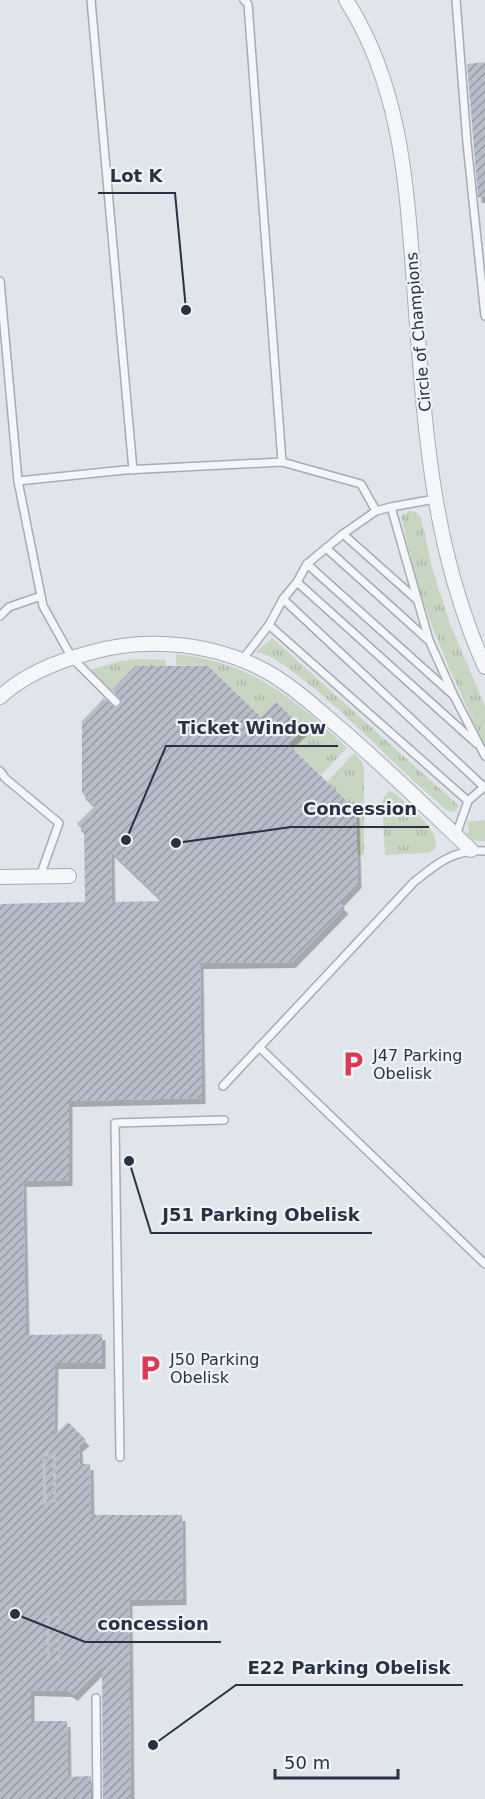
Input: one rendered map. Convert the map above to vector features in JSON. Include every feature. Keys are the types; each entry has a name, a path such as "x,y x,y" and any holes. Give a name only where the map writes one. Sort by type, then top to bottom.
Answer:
{"street":[{"name":"Circle of Champions","path":"346,0 372,48 392,106 400,142 408,207 424,410 435,499 445,550 461,607 485,667"},
{"path":"0,697 39,671 109,647 148,643 226,654 259,667 300,694 357,742 456,835 478,850"},
{"path":"0,877 69,876"}],"lane":[{"path":"91,0 133,470"},
{"path":"244,0 248,4 282,462"},
{"path":"456,0 467,143 485,315"},
{"path":"0,280 18,481 41,596 72,658 116,702"},
{"path":"18,481 133,470 282,462 361,484 376,511"},
{"path":"242,660 308,564 326,548 376,511 435,499"},
{"path":"391,507 429,640 454,696 485,756"},
{"path":"343,534 416,599"},
{"path":"326,548 429,640"},
{"path":"308,564 454,696"},
{"path":"297,582 480,747"},
{"path":"0,616 9,607 41,596"},
{"path":"283,599 485,786 468,801 456,835"},
{"path":"268,625 468,801"},
{"path":"0,771 5,778 59,823 40,876"},
{"path":"223,1086 414,882 441,860 478,850"},
{"path":"260,1047 485,1264"},
{"path":"120,1457 115,1123 224,1120"},
{"path":"96,1698 97,1799"}],"path":[{"path":"40,1503 45,1503 45,1498 45,1470 45,1461 44,1455 54,1455 55,1501 45,1502 44,1462"},
{"path":"42,1615 48,1616 48,1620 48,1662 58,1662 58,1615 48,1615 48,1620 48,1654"}],"green space":[{"path":"410,511 416,512 421,517 432,568 450,624 485,706 485,745 448,666 425,606 401,516"},
{"path":"272,638 459,806 454,812 446,810 353,722 309,684 270,657 256,652"},
{"path":"176,654 227,665 270,685 308,713 347,748 321,775 288,744 303,729 276,702 261,717 208,666 176,665"},
{"path":"166,660 166,666 135,666 111,691 90,670 121,661"},
{"path":"354,753 362,762 364,770 364,855 357,855 356,810 327,782"},
{"path":"389,791 396,794 416,812 430,828 436,843 434,850 427,853 385,855 382,803"},
{"path":"485,820 485,841 474,840 466,833 469,832 467,822"}],"building":[{"path":"485,62 485,197 478,197 467,64"},
{"path":"135,666 208,666 261,717 276,702 304,729 288,744 356,810 358,882 339,902 345,908 292,962 200,963 202,1098 69,1101 69,1180 23,1181 26,1335 102,1334 102,1363 55,1363 54,1436 68,1422 86,1440 79,1446 80,1464 90,1464 91,1515 182,1515 183,1599 129,1600 131,1799 103,1799 102,1667 74,1695 69,1691 31,1690 31,1721 67,1721 68,1777 91,1776 91,1799 0,1799 0,904 85,902 84,831 77,824 95,806 82,793 82,721 104,698 114,707 120,706 121,700 112,690","holes":["111,851 163,901 112,902"]}],"place":[{"name":"Lot K","path":"186,310"},
{"name":"Ticket Window","path":"126,840"},
{"name":"Concession","path":"176,843"},
{"name":"J47 Parking Obelisk","path":"353,1064"},
{"name":"J51 Parking Obelisk","path":"129,1161"},
{"name":"J50 Parking Obelisk","path":"150,1368"},
{"name":"concession","path":"15,1614"},
{"name":"E22 Parking Obelisk","path":"153,1745"}]}
